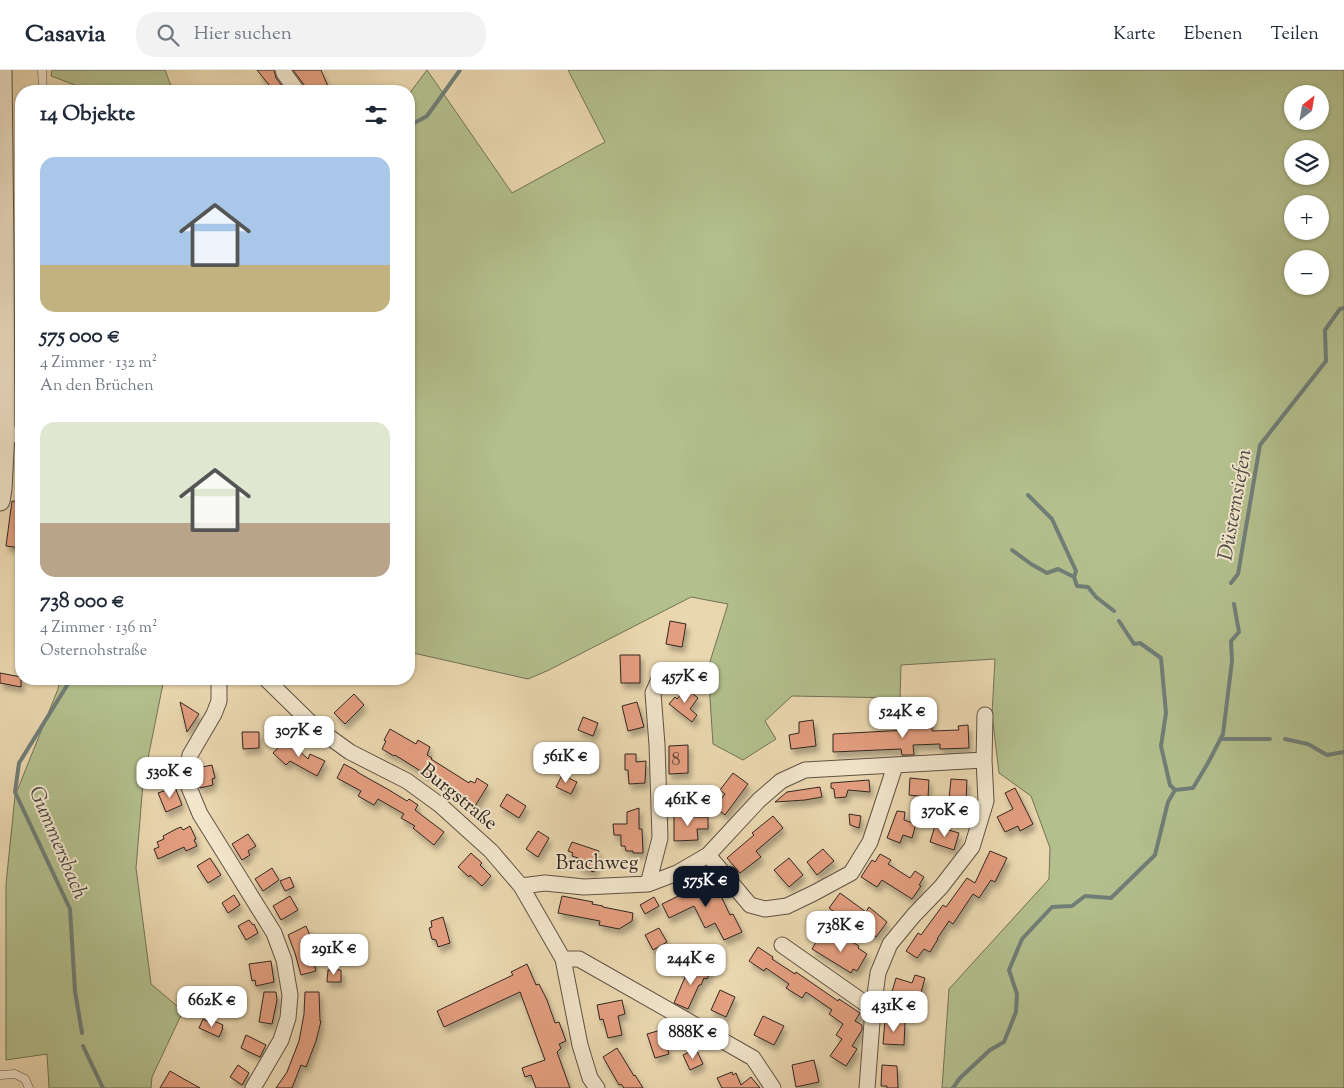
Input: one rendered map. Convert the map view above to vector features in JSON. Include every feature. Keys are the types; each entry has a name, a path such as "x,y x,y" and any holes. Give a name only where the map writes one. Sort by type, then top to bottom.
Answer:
{"street":[{"path":"0,501 2,460 13,434 2,244 2,70"},
{"path":"283,70 293,85"},
{"name":"Brachweg","path":"521,886 545,883 584,887 648,884 660,838 657,745 653,694 660,676"},
{"path":"219,685 219,701 214,714 190,755 186,768 188,785 200,814 274,933 284,960 290,995 288,1018 282,1040 253,1088"},
{"name":"Burgstraße","path":"276,685 314,726 350,752 407,781 440,805 491,851 521,886 563,959 580,1044 590,1078 597,1088"},
{"path":"867,1088 878,974 890,944 941,887 972,847 986,801 984,760 985,715"},
{"path":"648,884 677,873 708,855 758,800 781,781 805,770 984,760"},
{"path":"708,855 750,905 765,909 787,906 851,873 870,842 895,766"},
{"path":"782,945 874,1009"},
{"path":"563,959 579,959 753,1058 773,1088"}],"lane":[{"path":"42,70 43,85"},
{"path":"0,1075 15,1074 25,1079 29,1088"}],"green space":[{"path":"52,70 165,70 171,85 75,85 51,76"},
{"path":"427,70 512,193 605,142 568,70 1344,70 1344,1088 942,1088 949,989 1049,879 1050,848 1031,796 999,773 992,714 995,659 901,665 900,698 792,696 765,721 776,739 743,760 713,744 708,668 728,604 691,597 528,679 415,653 415,86"},
{"path":"59,685 163,685 143,783 136,868 151,984 183,1011 152,1077 151,1088 49,1088 47,1054 6,1060 6,884 15,796"}],"building":[{"path":"257,70 274,70 276,78 281,85 269,85"},
{"path":"293,70 321,70 327,85 304,85"},
{"path":"12,501 15,501 15,547 6,546"},
{"path":"670,621 686,624 682,647 666,644"},
{"path":"620,655 640,655 640,683 621,683"},
{"path":"0,673 15,676 15,685 21,685 21,687 0,683"},
{"path":"686,688 698,698 690,709 697,715 692,722 669,704 675,697 677,699"},
{"path":"354,694 364,705 345,724 334,713"},
{"path":"180,702 199,714 187,732"},
{"path":"637,702 644,727 628,731 622,706"},
{"path":"583,717 598,723 593,736 578,730"},
{"path":"932,718 932,731 959,730 958,726 968,725 969,748 940,749 940,744 913,745 914,755 902,755 901,749 833,752 833,734 907,730 906,719"},
{"path":"283,719 293,728 284,737 275,729"},
{"path":"813,720 816,746 791,749 789,735 799,733 799,722"},
{"path":"390,729 416,744 418,740 430,747 427,755 431,759 469,783 470,781 475,783 477,778 488,785 475,806 395,755 382,749"},
{"path":"242,732 259,732 259,748 243,749"},
{"path":"286,739 308,759 310,754 325,761 317,776 290,761 286,765 273,753"},
{"path":"688,745 688,773 669,774 669,746"},
{"path":"625,754 636,754 636,762 646,761 645,783 629,784 628,770 625,770"},
{"path":"580,755 596,755 594,768 579,763"},
{"path":"160,760 175,761 173,775 158,773"},
{"path":"344,764 407,801 409,799 418,805 415,810 444,832 434,845 413,828 415,826 401,818 404,814 378,799 374,805 358,796 361,791 337,778"},
{"path":"212,765 215,778 212,779 213,785 200,788 197,768"},
{"path":"733,773 748,784 725,815 715,807 725,794 720,790"},
{"path":"562,775 577,782 571,794 556,787"},
{"path":"910,778 929,780 928,797 909,795"},
{"path":"951,779 967,780 966,800 949,799"},
{"path":"869,780 870,792 848,790 846,797 835,798 834,789 831,788 831,783"},
{"path":"175,787 182,805 166,812 158,793"},
{"path":"820,787 822,797 775,802 787,792"},
{"path":"1015,788 1033,824 1020,831 1018,826 1005,832 997,817 1013,809 1005,793"},
{"path":"507,794 526,806 519,818 500,806"},
{"path":"639,808 639,829 642,829 643,853 633,853 633,851 626,851 625,846 621,846 621,835 614,835 613,824 627,824 627,812"},
{"path":"897,811 905,812 904,820 916,824 912,838 903,835 900,843 887,838"},
{"path":"688,813 688,817 708,817 708,829 697,829 698,840 674,841 674,814"},
{"path":"849,814 861,816 859,828 850,825"},
{"path":"773,816 783,828 756,851 761,857 740,873 727,858 754,835 752,833"},
{"path":"190,826 197,846 186,851 184,847 158,859 154,849 159,847 157,842 164,839 163,836 176,829 181,827 183,830"},
{"path":"935,826 959,833 954,850 930,842"},
{"path":"538,831 549,838 538,857 526,849"},
{"path":"248,834 256,846 248,851 250,855 242,860 232,844"},
{"path":"572,842 599,851 594,872 578,867 581,859 572,856 573,853 568,851"},
{"path":"823,849 834,861 817,875 807,862"},
{"path":"990,851 1007,858 995,882 991,880 979,898 973,894 953,924 949,921 930,952 924,949 917,958 906,951 918,933 921,935 943,905 946,907 967,878 975,883"},
{"path":"471,853 482,863 480,865 491,876 482,886 458,867"},
{"path":"880,854 891,860 888,864 910,878 915,871 924,877 919,885 921,886 912,899 882,880 877,887 861,877 872,860 875,862"},
{"path":"210,858 221,875 208,883 197,866"},
{"path":"789,858 803,875 789,887 774,870"},
{"path":"272,868 279,880 263,891 255,879"},
{"path":"290,877 294,887 285,891 280,881"},
{"path":"713,879 730,915 733,914 742,932 724,940 715,923 705,928 694,906 669,918 662,904"},
{"path":"840,893 866,912 869,907 887,922 876,937 857,922 854,926 829,908"},
{"path":"234,895 240,905 228,913 222,903"},
{"path":"290,896 298,910 281,920 273,906"},
{"path":"562,896 633,913 632,921 619,929 599,925 600,921 558,913"},
{"path":"654,897 659,906 645,914 640,905"},
{"path":"443,917 450,943 438,947 436,940 432,939 429,928 432,927 431,921"},
{"path":"249,920 254,924 258,933 246,940 238,926"},
{"path":"306,926 313,943 309,945 316,971 301,975 288,935"},
{"path":"659,928 667,942 653,950 645,935"},
{"path":"821,934 837,944 842,936 859,946 858,948 867,954 857,971 853,969 851,973 812,949"},
{"path":"758,947 795,974 796,972 838,1001 839,999 860,1013 855,1021 862,1025 862,1030 852,1046 857,1049 846,1066 830,1056 842,1039 836,1035 843,1024 829,1014 832,1010 806,992 802,998 786,988 789,984 766,968 764,971 749,961"},
{"path":"271,961 274,982 256,986 255,980 252,981 249,964"},
{"path":"527,964 536,985 539,984 547,1000 555,1023 559,1022 566,1041 559,1044 561,1048 557,1052 570,1088 536,1088 531,1075 525,1077 522,1068 545,1060 520,992 444,1027 437,1011 513,975 511,972"},
{"path":"699,965 711,970 707,979 704,978 701,985 699,985 688,1009 674,1003 688,970 695,973"},
{"path":"328,970 341,970 341,982 327,982"},
{"path":"915,975 925,978 919,1000 909,997 908,1008 889,1002 896,978 912,983"},
{"path":"720,990 735,997 726,1017 711,1010"},
{"path":"264,992 276,992 277,1000 272,1024 259,1022"},
{"path":"305,992 319,992 321,1021 316,1041 306,1067 301,1065 292,1088 276,1088 287,1072 299,1041 304,1014"},
{"path":"622,1000 625,1014 618,1016 622,1035 608,1038 603,1019 600,1020 597,1005"},
{"path":"763,1016 784,1026 774,1045 754,1035"},
{"path":"203,1019 213,1024 214,1021 223,1025 219,1037 199,1028"},
{"path":"885,1020 905,1022 904,1045 883,1044"},
{"path":"661,1030 669,1054 655,1058 647,1034"},
{"path":"246,1035 266,1045 260,1057 241,1048"},
{"path":"617,1048 643,1088 624,1088 621,1084 619,1085 603,1057"},
{"path":"696,1049 703,1064 690,1070 683,1055"},
{"path":"814,1060 819,1082 796,1087 792,1065"},
{"path":"238,1065 249,1073 242,1085 230,1077"},
{"path":"882,1065 897,1066 898,1088 881,1086"},
{"path":"170,1071 182,1078 200,1088 160,1088"},
{"path":"732,1072 733,1075 736,1073 741,1085 751,1077 760,1088 722,1088 717,1078"}],"waterway":[{"name":"Gummersbach","path":"415,123 427,116 460,70"},
{"name":"Düsternsiefen","path":"1231,583 1238,574 1260,445 1326,361 1325,330 1340,309 1344,308"},
{"path":"1028,495 1052,519 1076,571 1074,577 1077,586 1088,587 1096,597 1114,611"},
{"path":"1012,550 1047,573 1058,569 1074,577"},
{"name":"Düsternsiefen","path":"953,1088 960,1078 990,1050 1004,1042 1016,1012 1017,994 1009,970 1022,939 1052,907 1072,906 1085,896 1111,898 1155,855 1168,802 1175,790 1193,788 1223,734 1232,661 1231,641 1239,632 1234,604"},
{"path":"1119,621 1134,644 1140,643 1161,658 1166,713 1161,746 1170,785 1175,790"},
{"name":"Gummersbach","path":"67,685 19,763 15,792 70,909 75,991 82,1033"},
{"path":"1220,739 1270,739"},
{"path":"1285,739 1308,744 1327,755 1344,752"},
{"name":"Gummersbach","path":"83,1046 103,1088"}]}
